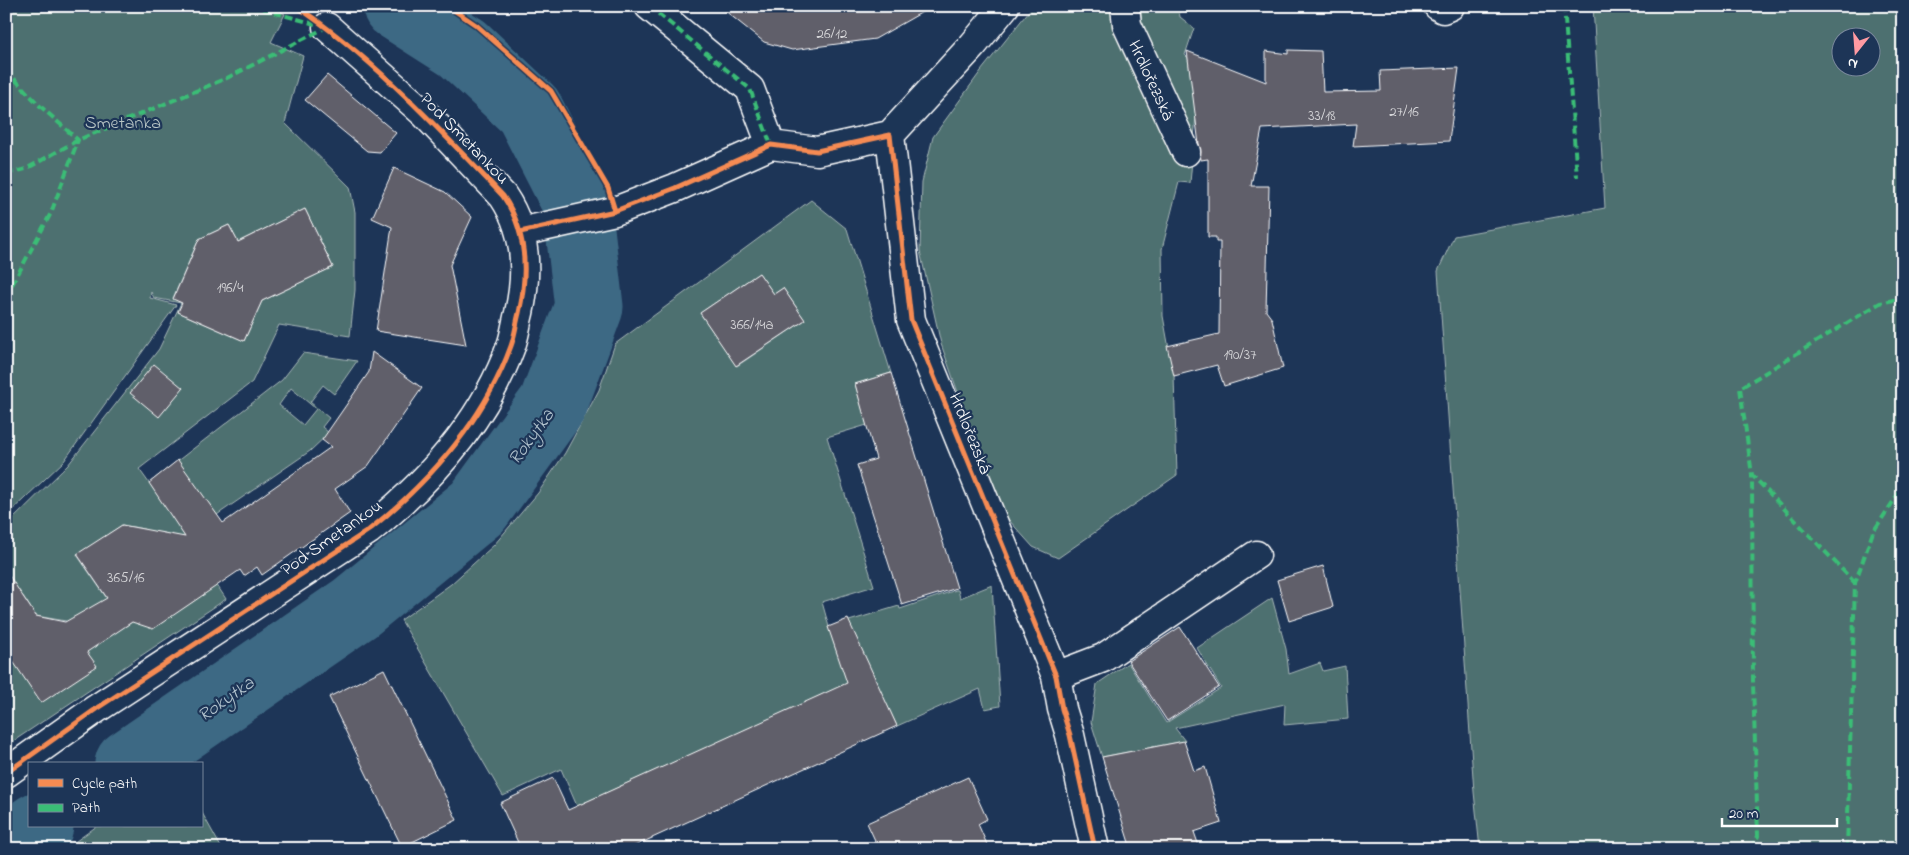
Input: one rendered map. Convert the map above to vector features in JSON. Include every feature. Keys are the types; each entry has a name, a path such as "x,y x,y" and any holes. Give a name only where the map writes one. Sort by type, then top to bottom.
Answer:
{"street":[{"path":"531,230 615,211 675,188 771,145 817,151 890,135 973,45 1005,6"},
{"name":"Hrdlořezská","path":"1125,6 1127,25 1186,152"},
{"path":"650,7 750,89 771,145"},
{"name":"Pod Smetankou","path":"6,773 96,709 370,530 402,504 456,443 478,415 497,380 512,344 522,298 531,230 425,114 327,27"},
{"name":"Hrdlořezská","path":"890,135 911,320 1056,676 1095,849"},
{"path":"1056,676 1103,658 1256,555"}],"green space":[{"name":"Smetanka","path":"6,6 272,6 285,14 271,42 303,56 285,123 350,187 355,212 355,290 350,336 279,325 252,382 139,469 149,483 282,380 303,353 357,361 334,394 323,385 310,402 329,418 322,427 329,433 310,451 195,530 193,528 184,535 226,599 6,746 6,669 15,664 85,649 66,621 36,616 23,596 6,607 6,526 68,465 159,349 181,303 154,298 151,292 150,298 176,305 64,461 6,516","holes":["305,209 333,267 262,301 244,341 178,312 182,303 173,298 199,239 229,225 238,242","291,388 316,409 303,425 279,405","122,525 144,529 193,602 143,615 126,626 77,555"]},
{"path":"1033,6 1178,6 1180,17 1194,28 1185,55 1188,58 1196,115 1190,183 1179,182 1162,249 1163,316 1174,376 1177,475 1058,558 1033,547 999,509 941,344 920,251 922,182 933,137 981,71"},
{"path":"1593,6 1903,6 1903,849 1480,849 1474,792 1438,271 1454,236 1605,208"},
{"path":"811,200 847,229 891,373 855,384 867,425 827,437 874,586 822,602 829,627 899,606 900,609 956,590 958,590 960,598 992,585 1000,706 985,709 980,689 897,726 872,673 577,806 561,769 503,796 401,620 451,584 494,545 538,493 565,453 599,390 615,344","holes":["759,273 774,294 783,288 805,320 737,366 700,313"]},
{"path":"1272,598 1286,649 1289,674 1320,663 1323,671 1345,666 1348,719 1284,725 1285,704 1175,728 1185,741 1102,757 1091,722 1097,684 1128,663 1166,723 1221,688 1197,648"},
{"path":"202,813 222,849 65,849 94,828 202,828"}],"building":[{"path":"719,6 933,6 875,39 792,50 764,42"},
{"path":"1288,50 1321,51 1323,92 1381,91 1380,71 1459,68 1449,141 1353,146 1356,124 1262,129 1251,186 1269,186 1266,311 1272,319 1283,368 1224,386 1217,365 1174,376 1167,346 1219,334 1220,242 1216,242 1216,237 1208,237 1208,159 1201,160 1187,51 1266,82 1266,51 1288,54"},
{"path":"327,75 396,133 380,152 367,151 305,100"},
{"path":"394,168 445,192 472,217 450,265 466,345 376,331 392,227 372,218"},
{"path":"305,209 333,267 262,301 244,341 178,312 182,303 173,299 199,239 229,225 238,242"},
{"path":"759,273 774,294 783,288 805,320 736,366 700,313"},
{"path":"372,352 422,388 368,466 335,489 350,513 262,575 257,567 244,576 240,570 153,629 132,622 87,652 97,666 41,703 6,651 6,571 36,616 65,622 107,598 77,554 122,525 185,537 149,483 178,460 223,523 331,447 322,440 369,372"},
{"path":"154,364 183,388 159,417 130,393"},
{"path":"891,373 957,588 902,605 857,465 876,459 855,384"},
{"path":"1323,566 1333,607 1289,621 1277,580"},
{"path":"848,619 897,726 628,849 521,849 500,803 553,778 568,810 847,683 828,627"},
{"path":"1180,627 1219,687 1167,721 1128,661"},
{"path":"384,669 457,820 402,847 329,697"},
{"path":"1184,741 1194,771 1205,767 1221,823 1194,832 1200,849 1131,849 1102,757"},
{"path":"968,777 987,819 978,824 989,849 879,849 867,823"}],"waterway":[{"name":"Rokytka","path":"132,762 355,608 478,507 553,404 589,307 577,204 529,110 463,48 397,6"},
{"name":"Rokytka","path":"6,849 36,828"}],"marked path":[{"path":"251,6 315,24"},
{"path":"649,6 750,89 771,145"},
{"path":"1564,6 1577,177"},
{"path":"6,174 26,169 78,140 227,78 327,27"},
{"path":"6,70 40,106 78,140 51,213 6,296"},
{"path":"1855,583 1752,475 1740,388 1880,303 1903,298"},
{"path":"1752,475 1753,683 1758,836 1752,849"},
{"path":"1847,849 1855,583 1873,532 1903,487"}],"cycle path":[{"path":"6,773 96,709 369,530 392,511 434,470 453,448 486,400 511,346 522,298 524,268 521,238 517,223 503,196 430,120 379,71 325,26 296,6"},
{"path":"448,6 476,25 551,91 608,188 615,211"},
{"path":"520,232 615,211 675,188 771,145 817,151 890,135 911,320 1056,676 1095,849"}]}
